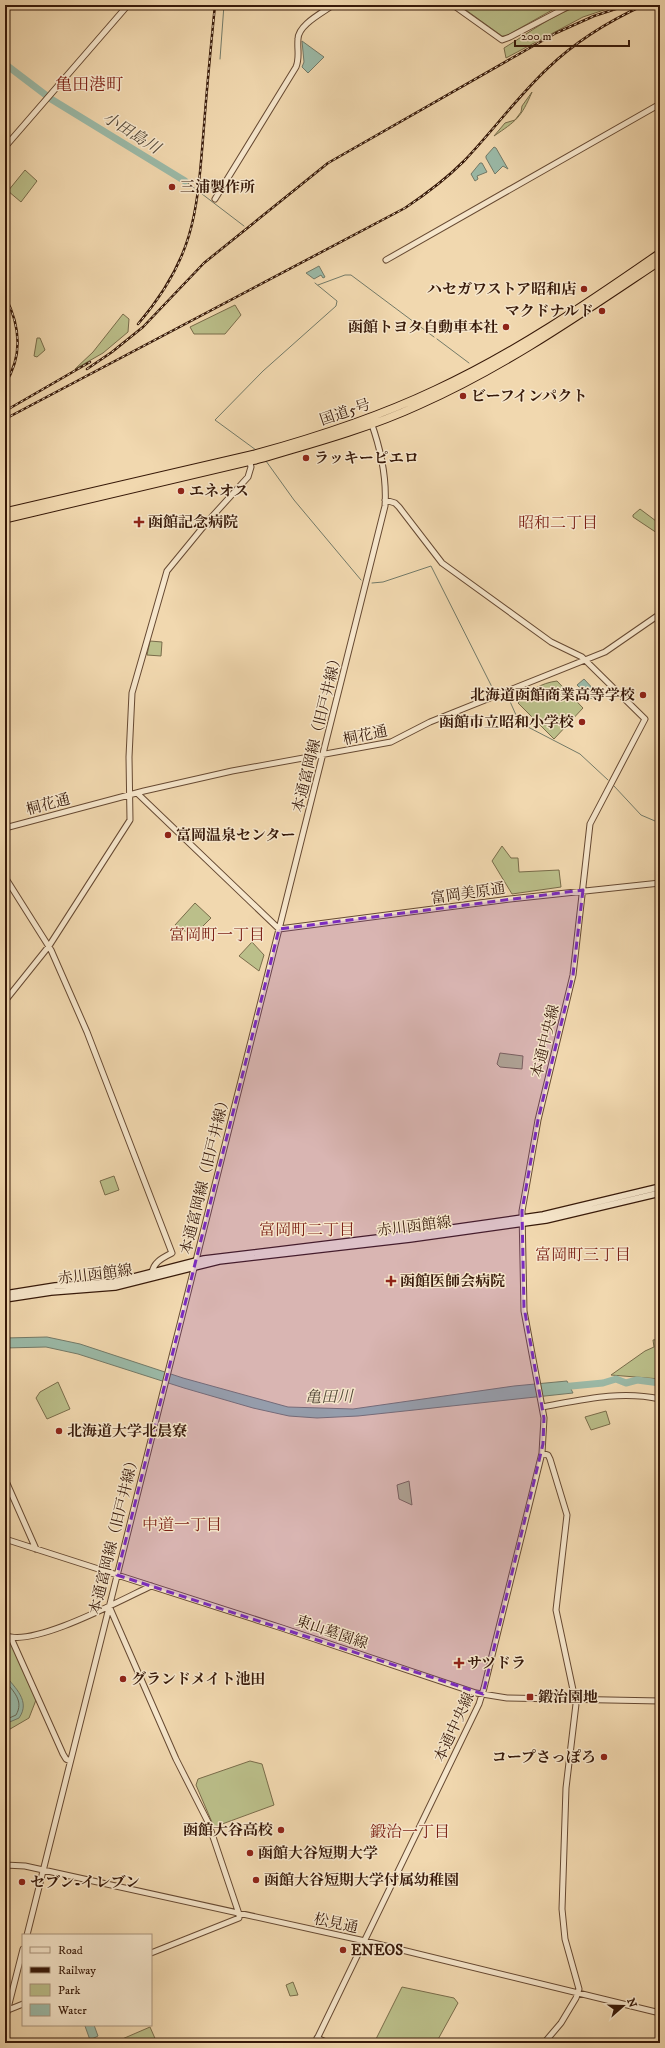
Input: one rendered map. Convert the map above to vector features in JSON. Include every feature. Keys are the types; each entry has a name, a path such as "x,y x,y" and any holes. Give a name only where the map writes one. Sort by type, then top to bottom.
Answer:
{"highway":[{"name":"国道5号","path":"370,421 438,389 506,353 545,330 660,253"},
{"name":"国道5号","path":"5,519 257,456 370,421 431,400 511,358 552,334 660,261"},
{"name":"国道5号","path":"5,512 257,456"}],"main road":[{"name":"赤川函館線","path":"5,1294 55,1286 114,1282 219,1262 380,1243 522,1220 660,1187"},
{"name":"赤川函館線","path":"5,1299 51,1292 115,1287 195,1261 522,1220 554,1218 660,1193"}],"street":[{"path":"5,147 128,5"},
{"path":"215,199 296,67 299,57 299,33 333,5"},
{"path":"453,5 502,40 571,5"},
{"path":"386,260 660,104"},
{"name":"本通富岡線（旧戸井線）","path":"27,1934 42,1870 323,755 385,500 386,482 383,465 370,421"},
{"path":"5,1002 49,946 130,820 129,757 132,693 167,571 170,565 248,477 257,456"},
{"path":"385,500 395,503 399,507 442,563 551,642 578,654 585,660"},
{"name":"桐花通","path":"5,828 137,793 232,771 391,742 437,719 611,649 660,614"},
{"name":"本通中央線","path":"316,2041 483,1694 542,1453 544,1435 542,1407 524,1307 522,1220 538,1120 573,975 590,824 645,719 585,660"},
{"path":"137,793 279,929"},
{"path":"5,877 49,946 87,1032 172,1253 157,1263 152,1269 152,1275"},
{"name":"富岡美原通","path":"279,929 583,890 660,883"},
{"path":"542,1407 607,1396 632,1395 660,1399"},
{"path":"542,1453 548,1455 550,1459 567,1515 556,1605 575,1700 566,1788 562,1909 565,1937 571,1966 578,1984 578,1993 558,2027 544,2043"},
{"path":"5,1479 36,1549"},
{"name":"東山墓園線","path":"5,1539 483,1694 507,1698 660,1701"},
{"path":"5,1635 11,1638 46,1633 151,1586"},
{"path":"109,1606 176,1759 208,1822 239,1914 239,1918 152,1953"},
{"path":"11,1638 63,1754 66,1759 70,1761"},
{"name":"松見通","path":"5,1865 42,1870 365,1941 660,2013"},
{"path":"5,2020 22,1953"},
{"path":"8,2010 22,2004"},
{"path":"316,2041 328,2043"}],"highlighted area":[{"path":"583,890 573,975 538,1120 522,1211 524,1307 544,1418 543,1444 483,1694 117,1575 279,929"}],"green space":[{"path":"459,5 561,5 506,36 502,36"},
{"path":"583,5 619,5 583,17 506,58 504,48 552,18"},
{"path":"532,92 525,108 515,120 521,112 522,106"},
{"path":"515,120 508,126 494,136 505,123"},
{"path":"25,170 37,181 21,202 8,191"},
{"path":"235,305 241,315 225,334 194,334 190,327"},
{"path":"123,314 129,319 128,332 103,353 75,369 93,352"},
{"path":"37,338 40,338 45,350 37,357 34,356"},
{"path":"640,509 660,524 660,535 633,517 633,515"},
{"path":"150,641 162,642 161,656 147,655"},
{"path":"557,681 583,708 554,739 518,703 535,688"},
{"path":"502,846 511,858 518,858 519,872 559,870 561,887 512,894 492,861"},
{"path":"195,903 211,918 193,936 175,925"},
{"path":"252,942 264,955 259,971 239,956"},
{"path":"500,1053 523,1056 522,1069 500,1067 497,1064"},
{"path":"114,1176 119,1190 105,1195 100,1181"},
{"path":"660,1339 660,1379 611,1375 645,1351 654,1347 653,1340"},
{"path":"58,1382 70,1409 47,1419 36,1398 40,1392"},
{"path":"606,1411 610,1424 591,1430 585,1417"},
{"path":"409,1481 412,1505 399,1499 397,1485"},
{"path":"5,1639 12,1644 36,1700 29,1718 5,1732"},
{"path":"250,1761 262,1764 274,1805 214,1827 196,1785 198,1779"},
{"path":"293,1982 298,1995 290,1996 286,1985"},
{"path":"402,1987 454,1998 458,2003 436,2043 379,2043 375,2041"},
{"path":"150,2027 157,2043 113,2043"}],"water":[{"path":"302,41 324,57 308,73 302,67 304,62"},
{"path":"494,147 508,169 503,166 495,174 486,158"},
{"path":"480,163 482,163 487,172 477,176 478,179 475,181 471,174"},
{"path":"319,266 325,277 323,278 321,275 314,279 306,273"},
{"path":"584,679 597,693 591,699 577,685"},
{"path":"47,1337 80,1344 183,1378 288,1407 353,1409 514,1386 567,1381 573,1393 358,1416 317,1418 289,1416 253,1408 184,1388 78,1354 46,1347 5,1348 5,1338"},
{"path":"5,1675 20,1695 23,1706 19,1718 5,1724"},
{"path":"85,2026 94,2026 98,2036 90,2040"}],"waterway":[{"path":"220,59 224,5"},
{"name":"小田島川","path":"5,64 51,99 185,181"},
{"name":"小田島川","path":"185,181 244,226"},
{"name":"小田島川","path":"318,285 345,275 351,275 434,337"},
{"path":"256,450 215,420 263,371 336,306 337,301 315,283"},
{"name":"小田島川","path":"437,339 469,363"},
{"path":"266,461 294,500 361,580"},
{"path":"372,583 383,582 431,566 494,691"},
{"path":"508,697 516,715 526,726 580,754 608,780"},
{"path":"614,786 641,815 655,821 660,826"},
{"name":"亀田川","path":"561,1387 603,1383 616,1379 626,1383 637,1380 660,1383"}],"railway":[{"path":"138,324 172,276 183,254 190,231 195,208 202,156 215,5"},
{"path":"87,369 112,352 143,327 204,263 328,163 556,33 594,16 628,5"},
{"path":"5,419 405,208 436,186 464,161 537,79 559,58 593,32 644,5"},
{"path":"5,296 14,318 17,340 15,363 5,384"},
{"path":"5,411 90,362"}],"place":[{"name":"三浦製作所","path":"172,187"},
{"name":"ハセガワストア昭和店","path":"584,289"},
{"name":"マクドナルド","path":"602,311"},
{"name":"函館トヨタ自動車本社","path":"506,327"},
{"name":"ビーフインパクト","path":"463,396"},
{"name":"ラッキーピエロ","path":"306,458"},
{"name":"エネオス","path":"181,491"},
{"name":"函館記念病院","path":"139,522"},
{"name":"北海道函館商業高等学校","path":"643,695"},
{"name":"函館市立昭和小学校","path":"582,722"},
{"name":"富岡温泉センター","path":"168,835"},
{"name":"函館医師会病院","path":"391,1281"},
{"name":"北海道大学北晨寮","path":"59,1431"},
{"name":"サツドラ","path":"459,1663"},
{"name":"グランドメイト池田","path":"123,1679"},
{"name":"鍛治園地","path":"530,1697"},
{"name":"コープさっぽろ","path":"604,1757"},
{"name":"函館大谷高校","path":"281,1830"},
{"name":"函館大谷短期大学","path":"250,1853"},
{"name":"函館大谷短期大学付属幼稚園","path":"256,1880"},
{"name":"セブン-イレブン","path":"22,1882"},
{"name":"ENEOS","path":"343,1950"}],"district":[{"name":"亀田港町","path":"89,84"},
{"name":"昭和二丁目","path":"558,522"},
{"name":"富岡町一丁目","path":"217,934"},
{"name":"富岡町二丁目","path":"307,1229"},
{"name":"富岡町三丁目","path":"583,1254"},
{"name":"中道一丁目","path":"182,1524"},
{"name":"鍛治一丁目","path":"410,1831"}]}
